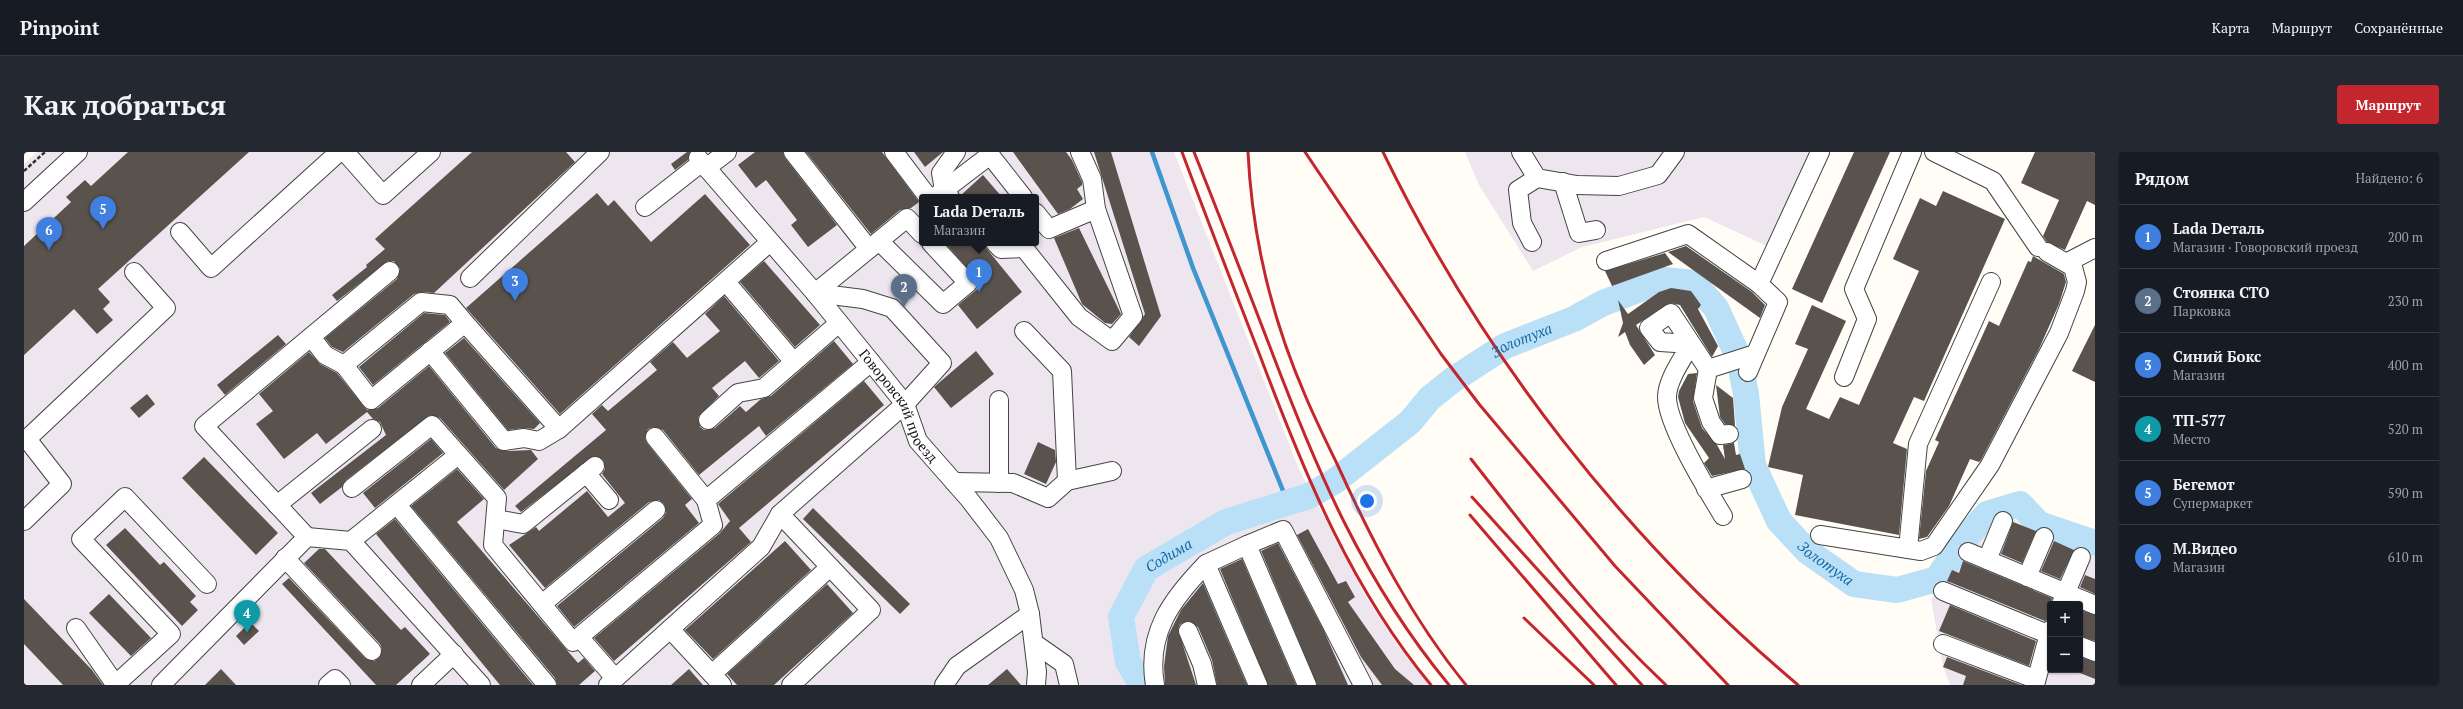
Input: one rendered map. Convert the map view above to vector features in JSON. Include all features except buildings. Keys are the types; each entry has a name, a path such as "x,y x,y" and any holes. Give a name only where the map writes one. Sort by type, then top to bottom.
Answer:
{"street":[{"path":"24,202 78,152"},
{"path":"180,232 211,268 339,152"},
{"path":"345,152 383,195 431,152"},
{"path":"470,278 600,152"},
{"path":"645,207 701,163 727,152"},
{"path":"793,152 874,245 943,304 968,283 934,246"},
{"path":"894,152 938,194"},
{"path":"939,194 941,174 956,152"},
{"path":"998,246 1001,249 1024,248 1079,317 1112,341 1133,316 1096,210 1092,179 1080,152"},
{"path":"1521,152 1537,178"},
{"path":"1532,242 1522,223 1518,190 1537,178 1563,182 1619,186 1658,175 1675,152"},
{"path":"1759,284 1820,152"},
{"path":"1844,377 1867,319 1854,289 1912,152"},
{"path":"1820,535 1922,551 1934,546 1990,465 2059,333 2075,291 2076,274 2068,262 2042,250 1993,181 1934,152"},
{"path":"940,194 990,155 1021,194"},
{"name":"Говоровский проезд","path":"701,163 815,293 905,404 918,441 954,482 999,538 1024,590 1030,614 1034,643 1037,672 1036,685"},
{"path":"1563,182 1579,233 1596,230"},
{"path":"815,293 919,209"},
{"path":"1039,217 1049,229 1096,210"},
{"path":"907,218 919,231"},
{"path":"1606,262 1688,234 1759,284 1778,302 1748,372"},
{"path":"430,351 504,441 524,438 539,441 559,429 770,242"},
{"path":"2068,262 2095,248"},
{"path":"390,271 204,426 307,537 351,541 481,685"},
{"path":"24,521 62,484 26,437 166,308 134,272"},
{"path":"726,282 794,362"},
{"path":"1908,549 1918,444 1991,282"},
{"path":"579,637 612,682 761,547 780,514 905,404 942,363 892,308 863,299 815,293"},
{"path":"344,365 421,302 450,304 559,429"},
{"path":"310,337 325,355 344,365 371,400 465,322"},
{"path":"708,420 738,394 764,388 839,323"},
{"path":"1024,332 1062,371 1067,481"},
{"path":"1723,516 1706,488 1674,422 1667,397 1671,382 1691,344 1708,369 1703,398 1711,422 1720,435 1728,434"},
{"path":"1708,369 1755,354"},
{"path":"706,500 871,362"},
{"path":"999,400 999,483"},
{"path":"352,488 432,425 497,498 493,545 573,642 713,525 706,500 655,437"},
{"path":"277,505 372,430"},
{"path":"351,541 458,455"},
{"path":"496,519 523,524 591,470 609,500"},
{"path":"954,482 1013,483 1048,498 1067,481 1112,470"},
{"path":"1706,488 1742,479"},
{"path":"76,628 115,685 171,634 81,539 125,497 207,584"},
{"path":"396,505 547,685"},
{"path":"542,604 656,510"},
{"path":"780,514 871,610 791,685"},
{"path":"1987,560 2004,521"},
{"path":"1155,685 1154,649 1162,620 1179,594 1206,564 1283,530 1363,685"},
{"path":"161,685 307,537"},
{"path":"2027,577 2044,537"},
{"path":"1247,545 1307,685"},
{"path":"1968,552 2027,577 2063,599 2095,606"},
{"path":"2063,599 2081,557"},
{"path":"285,558 372,651"},
{"path":"1206,564 1258,685"},
{"path":"670,629 717,679 830,567"},
{"path":"1942,591 2047,632"},
{"path":"944,685 957,666 1030,614"},
{"path":"1188,632 1202,664 1207,685"},
{"path":"1943,644 2035,682 2048,637"},
{"path":"1034,643 1064,664 1069,685"},
{"path":"2083,647 2095,652"},
{"path":"421,685 454,654"},
{"path":"328,685 335,679 341,685"}],"path":[{"path":"24,171 45,152"}],"shaded area":[{"path":"37,152 1174,152 1298,467 1365,595 1395,642 1429,685 24,685 24,164"},
{"path":"1465,152 1809,152 1769,247 1704,217 1582,247 1533,271 1479,185"},
{"path":"2001,514 2095,555 2095,685 1950,685 1943,667 1931,599 1958,552"}],"waterway":[{"path":"1152,152 1193,268 1288,503"},
{"name":"Золотуха","path":"1142,685 1128,662 1121,617 1146,569 1226,522 1309,496 1335,481 1410,422 1430,398 1454,379 1505,346 1574,319 1603,303 1664,280 1694,283 1716,308 1736,352"},
{"name":"Золотуха","path":"1740,364 1746,394 1753,465 1779,521 1807,551 1854,584 1897,590 1937,579 1961,543 1987,514 2020,504 2039,524 2095,543"}],"railway":[{"path":"1182,152 1278,404 1295,446 1333,530 1354,571 1377,610 1431,685"},
{"path":"1194,152 1306,438 1345,524 1391,606 1449,685"},
{"path":"1248,152 1250,183 1259,245 1274,307 1293,366 1317,422 1365,523 1395,580 1428,634 1466,685"},
{"path":"1305,152 1441,354 1479,404 1615,566 1728,685"},
{"path":"1383,152 1422,227 1465,301 1512,372 1562,440 1616,506 1674,568 1734,628 1798,685"},
{"path":"1471,459 1588,604 1666,685"},
{"path":"1472,497 1642,685"},
{"path":"1470,515 1616,685"},
{"path":"1524,618 1594,685"}],"place":[{"name":"Бегемот","path":"103,229"},
{"name":"М.Видео","path":"49,250"},
{"name":"Lada Dеталь","path":"979,292"},
{"name":"Синий Бокс","path":"515,301"},
{"name":"Стоянка СТО","path":"904,307"},
{"name":"ТП-577","path":"247,633"}],"water label":[{"name":"Содима","path":"1170,557"}]}
